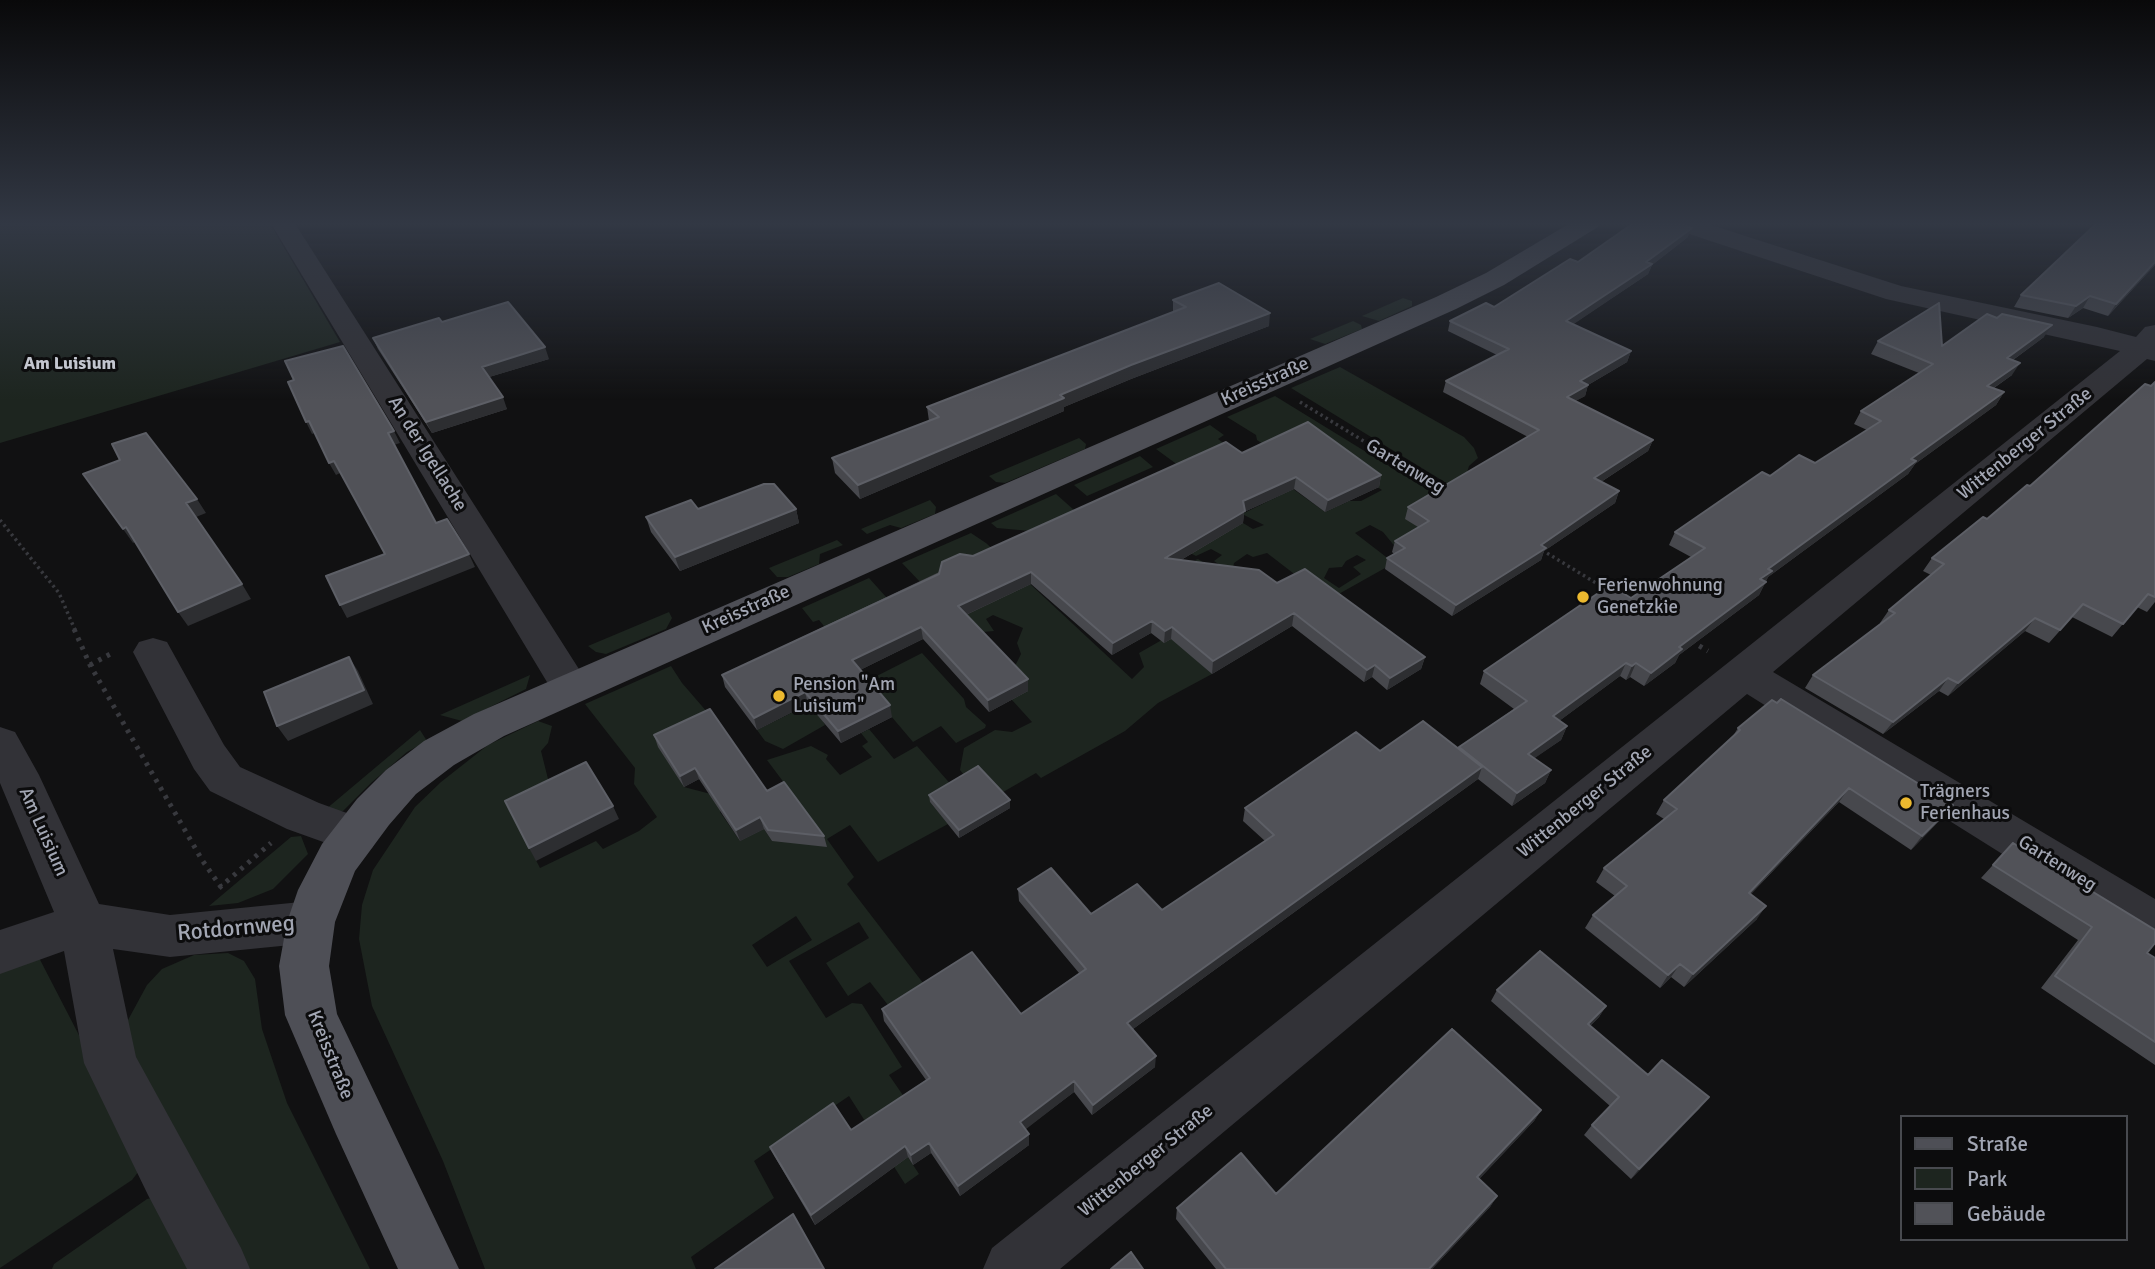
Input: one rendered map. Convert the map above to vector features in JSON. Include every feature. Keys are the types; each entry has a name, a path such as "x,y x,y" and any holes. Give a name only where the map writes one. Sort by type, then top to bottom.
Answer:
{"main road":[{"name":"Kreisstraße","path":"429,1269 355,1115 311,1015 304,966 311,922 322,890 338,858 401,782 439,753 489,724 1446,303 1490,281"}],"street":[{"name":"An der Igellache","path":"319,281 570,687"},
{"path":"1859,281 1895,293 2151,344"},
{"name":"Wittenberger Straße","path":"1013,1269 1732,665 2151,344"},
{"path":"153,652 209,757 225,779 303,816 356,835"},
{"name":"Gartenweg","path":"1732,665 2155,924"},
{"name":"Am Luisium","path":"0,743 23,787 83,923 111,1062 168,1175 220,1269"},
{"name":"Rotdornweg","path":"0,952 83,923 170,936 311,922"}],"path":[{"name":"Gartenweg","path":"1298,401 1457,498"},
{"path":"0,520 59,593 90,665 202,860 221,887"},
{"path":"1540,549 1612,593"},
{"path":"1684,636 1732,665"}],"green space":[{"path":"0,281 304,281 340,342 0,443"},
{"path":"1403,298 1412,301 1412,306 1379,321 1362,316"},
{"path":"1353,321 1361,325 1362,329 1325,344 1310,339"},
{"path":"1340,367 1464,437 1474,448 1478,458 1469,466 1466,476 1497,514 1291,388"},
{"path":"1275,396 1472,517 1397,549 1383,532 1370,525 1355,533 1394,563 1328,600 1267,553 1253,557 1247,554 1234,563 1232,573 1214,561 1222,555 1211,549 1196,556 1186,551 1243,523 1253,529 1264,525 1242,514 1293,489 1325,512 1349,501 1361,501 1382,490 1365,479 1272,450 1257,440 1256,435 1227,417","holes":["1357,555 1366,560 1353,567 1361,574 1339,588 1324,578 1329,568 1342,567 1346,561"]},
{"path":"1210,425 1224,435 1218,439 1233,450 1186,471 1156,449"},
{"path":"1079,438 1086,444 1085,449 1005,483 996,482 989,476"},
{"path":"1140,456 1153,467 1087,496 1074,485"},
{"path":"1056,494 1083,518 1030,531 997,528 991,523"},
{"path":"930,500 936,507 935,514 901,528 890,525 867,534 861,529"},
{"path":"971,533 986,543 1132,679 1144,667 1139,653 1160,641 1220,580 1195,560 1198,559 1230,580 1193,657 1212,674 1158,703 1125,731 1041,778 1036,773 998,795 968,780 960,770 964,748 995,730 1012,732 1032,722 1012,700 1011,674 1021,654 1017,643 1023,628 993,615 986,619 994,631 983,632 962,617 1010,593 921,583 902,563"},
{"path":"837,540 843,545 820,554 819,564 788,577 777,577 769,568"},
{"path":"869,578 895,607 828,631 819,620 813,622 802,608"},
{"path":"669,612 672,618 666,629 606,654 596,652 588,646"},
{"path":"922,653 964,699 966,707 986,725 985,728 956,743 941,726 913,742 863,683"},
{"path":"671,666 714,720 684,787 726,798 720,812 740,841 764,829 772,841 820,831 767,760 811,746 828,755 826,759 840,775 872,757 862,746 868,742 861,733 869,729 894,759 917,746 954,788 930,802 948,824 878,862 850,825 827,839 854,877 847,884 930,992 895,1014 870,982 848,996 826,963 869,938 859,922 789,961 826,1018 852,1003 862,1004 902,1067 889,1075 909,1104 884,1121 919,1174 905,1184 849,1096 754,1161 774,1198 691,1257 696,1269 485,1269 443,1161 372,1006 359,939 362,905 373,870 415,807 441,782 488,745 538,721 552,726 548,743 541,751 552,795 512,814 540,868 596,841 603,849 639,831 657,817 634,784 635,768 585,704","holes":["796,916 812,940 767,967 752,945"]},
{"path":"530,675 526,689 462,721 440,715"},
{"path":"813,702 825,725 783,749 765,741 757,730"},
{"path":"420,730 427,741 407,752 343,811 319,815"},
{"path":"301,836 308,854 273,889 238,903 209,906 291,837"},
{"path":"35,950 145,1163 132,1180 0,1268 0,967"},
{"path":"228,953 244,961 255,979 262,1029 287,1103 370,1269 240,1269 127,1055 128,1020 147,985 162,969 194,955"},
{"path":"161,1196 195,1269 52,1269 54,1264 147,1199"}],"building":[{"path":"1535,281 1626,281 1566,321 1631,351 1580,381 1588,385 1567,397 1653,440 1594,478 1619,491 1541,545 1546,548 1456,605 1387,558 1405,548 1395,541 1429,521 1408,507 1539,430 1446,381 1509,349 1450,321 1486,303 1494,307"},
{"path":"2036,281 2137,281 2116,304 2090,296 2076,306 2021,295"},
{"path":"1219,283 1270,313 1131,365 1060,395 1064,398 858,485 832,458 939,417 927,407 1186,307 1173,300"},
{"path":"508,302 545,347 482,367 503,397 426,422 373,338 439,318 442,322"},
{"path":"1939,303 1942,346 1987,314 1997,318 2002,314 2052,325 2007,358 2020,363 1987,386 2004,392 1911,459 1916,461 1768,569 1772,571 1760,579 1766,582 1679,647 1682,649 1651,673 1636,663 1632,666 1626,663 1553,716 1567,726 1528,754 1551,770 1517,793 1459,747 1527,701 1484,671 1610,585 1631,598 1705,548 1675,532 1762,472 1770,476 1799,455 1815,463 1881,421 1861,411 1933,364 1878,341"},
{"path":"343,346 394,431 388,433 436,523 447,519 469,554 340,605 326,576 385,554 334,461 329,463 309,421 306,422 288,382 294,380 285,361"},
{"path":"2155,382 2155,597 2148,594 2123,624 2083,604 2060,630 2035,618 1958,683 1948,678 1893,722 1813,675 1895,613 1889,610 1944,564 1932,558 1983,517 1987,519 2027,485 2030,486 2145,384 2151,386"},
{"path":"1308,422 1381,475 1328,500 1296,477 1243,501 1245,511 1165,558 1259,570 1277,583 1305,569 1425,657 1390,678 1375,665 1367,670 1294,613 1213,661 1172,627 1165,631 1152,621 1113,643 1031,572 958,606 1028,679 988,700 921,627 852,660 890,705 838,731 805,692 754,718 722,675 939,574 942,562 960,554 973,556 1226,442 1242,453"},
{"path":"146,433 197,499 186,503 242,584 178,612 126,527 123,529 83,474 120,460 112,444"},
{"path":"764,484 774,484 796,509 675,557 646,517 691,500 698,509"},
{"path":"349,657 364,690 277,726 264,692"},
{"path":"1781,699 1953,805 1922,836 1849,788 1749,893 1766,906 1693,974 1680,964 1668,975 1593,915 1627,886 1604,868 1677,809 1664,800 1740,730 1738,728 1772,700 1777,703"},
{"path":"710,709 767,791 784,782 824,836 768,830 760,817 736,830 695,768 680,776 654,735"},
{"path":"1423,721 1482,767 1127,1023 1156,1056 1093,1105 1074,1081 1020,1122 1029,1134 958,1186 929,1143 911,1155 905,1146 811,1215 770,1147 833,1103 851,1130 930,1078 882,1009 972,952 1021,1014 1086,969 1018,889 1051,868 1091,914 1137,884 1162,910 1274,835 1245,808 1356,732 1380,751"},
{"path":"586,762 613,806 529,848 505,801"},
{"path":"978,766 1010,800 959,830 929,795"},
{"path":"2013,843 2155,930 2155,943 2147,953 2155,958 2155,1042 2055,976 2092,927 1993,865"},
{"path":"1540,951 1606,1006 1588,1024 1648,1075 1662,1060 1709,1097 1639,1169 1592,1125 1619,1097 1497,990"},
{"path":"1452,1029 1541,1110 1477,1177 1497,1196 1429,1269 1226,1269 1177,1208 1241,1153 1276,1194"},
{"path":"793,1214 824,1269 715,1269"},
{"path":"1131,1252 1143,1269 1111,1269"}],"place":[{"name":"Ferienwohnung Genetzkie","path":"1583,597"},
{"name":"Pension \"Am Luisium\"","path":"779,696"},
{"name":"Trägners Ferienhaus","path":"1906,803"}],"district":[{"name":"Am Luisium","path":"70,364"}]}
